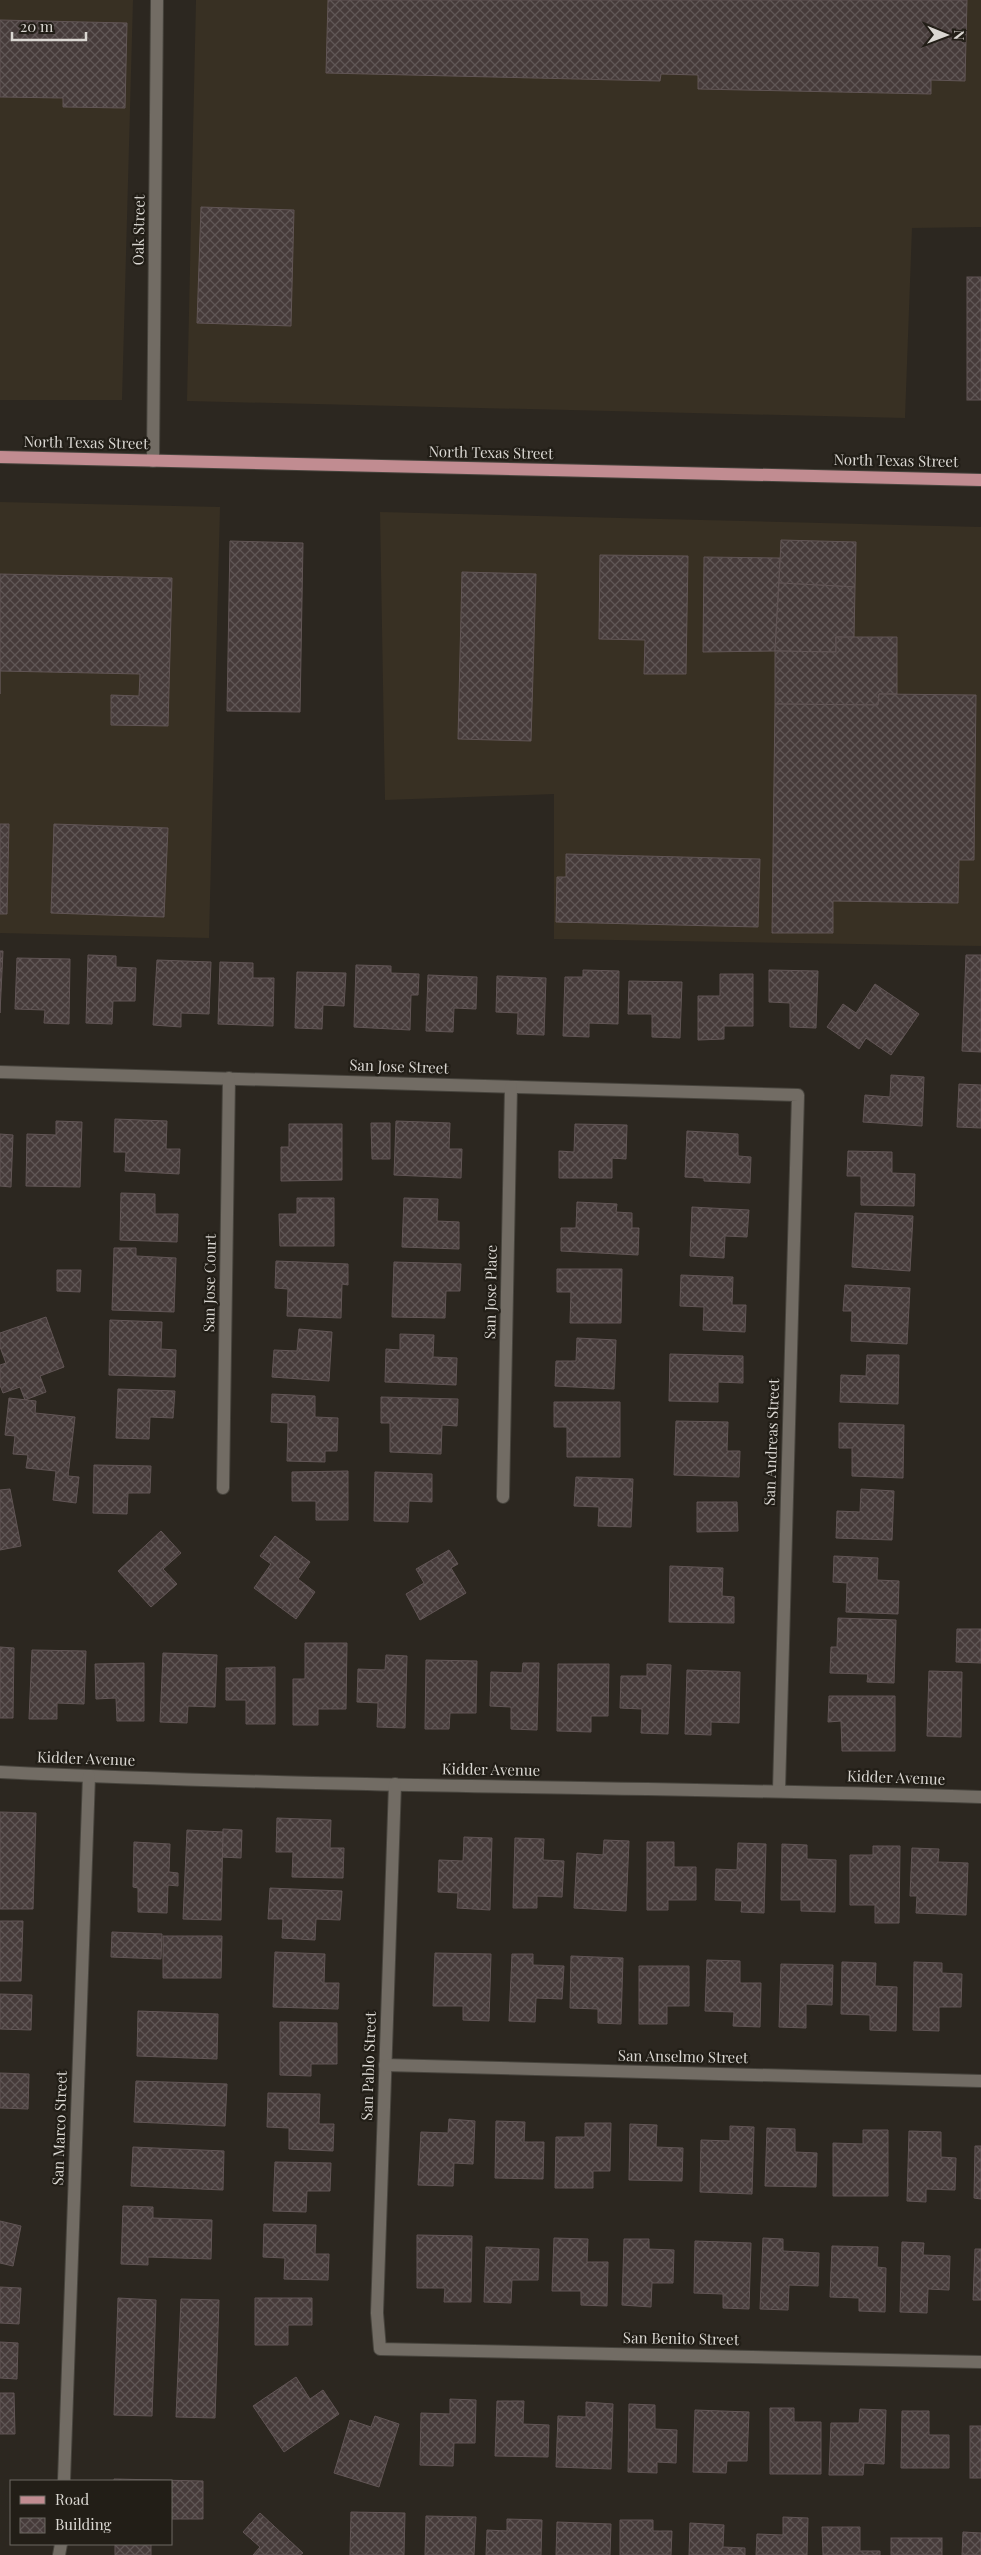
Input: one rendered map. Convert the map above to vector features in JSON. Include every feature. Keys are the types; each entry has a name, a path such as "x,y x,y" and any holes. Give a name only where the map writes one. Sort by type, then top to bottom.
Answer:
{"main road":[{"name":"North Texas Street","path":"0,457 981,480"}],"street":[{"name":"Oak Street","path":"153,461 157,0"},
{"name":"San Jose Street","path":"0,1072 798,1095"},
{"name":"San Jose Court","path":"223,1488 229,1078"},
{"name":"San Jose Place","path":"503,1498 511,1087"},
{"name":"San Andreas Street","path":"779,1790 798,1095"},
{"name":"Kidder Avenue","path":"0,1772 395,1784 779,1790 981,1797"},
{"name":"San Marco Street","path":"64,2480 89,1776"},
{"name":"San Pablo Street","path":"380,2349 377,2312 395,1784"},
{"name":"San Anselmo Street","path":"385,2066 981,2081"},
{"name":"San Benito Street","path":"380,2349 981,2362"}],"shaded area":[{"path":"0,0 133,0 122,400 0,400"},
{"path":"196,0 981,0 981,227 912,228 905,418 187,401"},
{"path":"0,502 220,507 209,938 0,933"},
{"path":"380,512 981,527 981,946 554,939 554,794 385,800"}],"building":[{"path":"328,0 967,0 965,81 931,80 931,94 698,89 698,75 661,74 660,81 326,73"},
{"path":"0,20 127,23 125,108 63,107 63,98 0,97"},
{"path":"201,207 294,210 291,326 197,323"},
{"path":"967,277 981,277 981,400 967,400"},
{"path":"781,540 856,542 855,587 779,583"},
{"path":"230,541 303,543 300,712 227,711"},
{"path":"600,555 688,556 686,674 644,674 645,640 599,639"},
{"path":"704,557 780,558 775,651 703,652"},
{"path":"462,572 536,574 531,741 458,739"},
{"path":"0,574 172,578 168,726 111,725 111,695 139,696 140,674 0,671"},
{"path":"779,583 855,587 854,638 836,637 836,652 775,651"},
{"path":"836,637 897,637 897,694 879,694 878,705 775,704 775,651 836,652"},
{"path":"879,694 976,695 974,860 959,860 958,903 833,901 833,933 772,933 775,704 878,705"},
{"path":"0,824 9,824 7,914 0,914"},
{"path":"54,824 168,828 164,917 51,913"},
{"path":"566,854 760,859 758,927 556,922 557,877 566,877"},
{"path":"0,951 3,951 0,1013"},
{"path":"88,955 116,956 116,967 136,968 135,1001 113,1001 112,1024 86,1023"},
{"path":"966,955 981,955 981,1052 962,1051"},
{"path":"17,958 70,959 69,1024 44,1023 45,1010 15,1009"},
{"path":"157,960 211,962 209,1014 181,1013 181,1027 153,1025"},
{"path":"220,962 253,963 253,978 274,978 273,1026 218,1024"},
{"path":"356,965 391,966 391,973 419,974 418,995 411,995 410,1030 354,1027"},
{"path":"583,970 619,971 618,1024 589,1023 589,1037 563,1036 565,977 583,977"},
{"path":"769,970 818,971 816,1028 790,1027 790,1003 769,1002"},
{"path":"297,972 346,973 344,1006 323,1005 322,1029 295,1028"},
{"path":"720,974 753,974 753,1026 724,1026 724,1039 698,1040 698,996 720,996"},
{"path":"428,975 477,977 476,1009 454,1008 453,1032 426,1031"},
{"path":"497,976 546,978 544,1035 517,1034 518,1013 496,1012"},
{"path":"629,981 682,982 680,1038 652,1037 652,1014 628,1014"},
{"path":"875,984 919,1014 891,1055 866,1038 859,1049 827,1027 843,1004 856,1013"},
{"path":"891,1075 924,1077 922,1126 863,1122 865,1095 890,1097"},
{"path":"959,1084 981,1085 981,1128 957,1127"},
{"path":"115,1119 167,1121 166,1149 180,1149 179,1174 125,1171 126,1152 114,1152"},
{"path":"56,1121 82,1122 80,1187 26,1186 27,1134 56,1135"},
{"path":"396,1121 450,1123 449,1149 462,1149 461,1178 394,1175"},
{"path":"371,1123 390,1123 390,1159 372,1159"},
{"path":"289,1124 342,1124 342,1180 281,1181 281,1147 289,1147"},
{"path":"575,1124 627,1125 626,1159 612,1158 612,1178 559,1178 559,1151 574,1152"},
{"path":"687,1131 738,1134 738,1156 751,1157 750,1183 704,1181 704,1178 685,1177"},
{"path":"0,1134 13,1135 11,1187 0,1186"},
{"path":"848,1151 892,1152 892,1173 915,1174 914,1206 861,1205 861,1176 847,1176"},
{"path":"121,1193 155,1194 155,1214 178,1214 177,1242 120,1240"},
{"path":"297,1198 334,1198 334,1246 280,1246 279,1214 297,1214"},
{"path":"404,1198 438,1199 437,1221 459,1222 459,1249 402,1247"},
{"path":"577,1202 617,1204 616,1212 632,1213 632,1228 639,1228 638,1255 561,1251 561,1228 576,1228"},
{"path":"692,1207 749,1210 747,1237 725,1236 724,1258 690,1256"},
{"path":"855,1213 913,1216 910,1271 852,1267"},
{"path":"114,1248 136,1248 136,1256 176,1258 174,1312 112,1310"},
{"path":"276,1261 348,1264 348,1285 342,1284 341,1318 287,1316 288,1289 275,1288"},
{"path":"394,1262 461,1264 460,1291 446,1291 445,1318 392,1317"},
{"path":"557,1269 622,1269 621,1323 570,1323 571,1292 557,1292"},
{"path":"57,1270 81,1270 80,1292 57,1291"},
{"path":"681,1275 733,1277 732,1305 746,1305 745,1332 703,1330 704,1307 680,1306"},
{"path":"845,1285 910,1288 907,1344 851,1341 852,1311 843,1311"},
{"path":"46,1317 64,1367 40,1376 46,1392 25,1400 20,1387 3,1393 0,1385 0,1365 6,1363 0,1347 0,1333"},
{"path":"110,1320 162,1322 161,1349 176,1350 175,1377 109,1375"},
{"path":"299,1329 332,1332 329,1381 272,1377 274,1350 297,1351"},
{"path":"400,1334 434,1335 433,1357 457,1358 456,1385 385,1382 386,1349 400,1350"},
{"path":"577,1338 616,1340 614,1389 555,1386 556,1361 576,1361"},
{"path":"670,1354 743,1356 743,1383 718,1382 718,1402 669,1401"},
{"path":"867,1355 899,1355 898,1404 840,1402 841,1375 866,1376"},
{"path":"118,1389 175,1391 173,1418 150,1417 149,1439 116,1438"},
{"path":"272,1394 315,1396 315,1417 338,1418 337,1451 325,1451 325,1462 287,1461 288,1423 271,1422"},
{"path":"381,1397 458,1399 457,1426 442,1425 441,1454 390,1452 390,1423 381,1423"},
{"path":"9,1398 36,1401 35,1413 75,1417 68,1476 79,1477 76,1503 53,1500 56,1471 26,1468 28,1455 13,1454 15,1436 5,1435"},
{"path":"554,1402 620,1402 620,1457 567,1457 567,1427 554,1427"},
{"path":"676,1421 728,1422 727,1451 740,1451 739,1477 674,1475"},
{"path":"839,1423 904,1425 903,1478 852,1476 852,1448 839,1448"},
{"path":"94,1465 151,1466 150,1493 128,1493 127,1514 93,1513"},
{"path":"348,1471 348,1520 316,1520 316,1501 292,1501 292,1472"},
{"path":"375,1472 432,1474 432,1502 409,1501 408,1522 374,1521"},
{"path":"576,1477 633,1479 631,1527 598,1526 599,1507 574,1506"},
{"path":"10,1489 21,1546 0,1550 0,1490"},
{"path":"861,1489 894,1491 892,1540 836,1538 837,1511 860,1512"},
{"path":"697,1502 737,1502 738,1531 697,1532"},
{"path":"161,1531 181,1553 163,1569 177,1584 151,1607 118,1571"},
{"path":"275,1536 310,1562 298,1579 315,1592 296,1619 254,1588 271,1564 260,1556"},
{"path":"449,1550 458,1564 451,1568 466,1593 420,1620 406,1594 424,1583 416,1569"},
{"path":"834,1556 878,1558 877,1580 899,1581 898,1614 846,1612 847,1583 833,1582"},
{"path":"670,1566 723,1568 722,1596 734,1597 734,1623 669,1622"},
{"path":"838,1618 896,1620 894,1683 867,1682 868,1674 830,1673 831,1647 837,1647"},
{"path":"957,1629 981,1629 981,1663 956,1662"},
{"path":"305,1643 347,1643 346,1709 318,1709 318,1725 293,1725 293,1679 305,1679"},
{"path":"0,1647 14,1648 13,1718 0,1718"},
{"path":"32,1650 86,1651 84,1704 57,1703 57,1719 29,1719"},
{"path":"163,1653 217,1655 215,1707 188,1706 187,1723 160,1722"},
{"path":"386,1655 407,1656 405,1728 377,1727 378,1703 357,1702 358,1669 385,1670"},
{"path":"426,1660 477,1661 476,1713 450,1713 449,1729 425,1729"},
{"path":"144,1663 144,1721 117,1721 116,1698 96,1699 95,1664"},
{"path":"523,1663 539,1663 537,1730 511,1729 511,1707 490,1706 491,1672 522,1673"},
{"path":"558,1664 609,1664 608,1716 591,1716 591,1732 557,1731"},
{"path":"647,1664 671,1665 668,1734 641,1733 642,1709 620,1708 621,1676 647,1676"},
{"path":"275,1667 275,1724 246,1724 246,1700 226,1700 226,1668"},
{"path":"687,1670 740,1672 739,1723 711,1722 711,1735 685,1734"},
{"path":"929,1671 962,1672 961,1737 927,1736"},
{"path":"829,1696 895,1696 895,1751 842,1751 841,1721 828,1722"},
{"path":"0,1812 36,1813 33,1909 0,1909"},
{"path":"277,1818 331,1820 330,1848 344,1848 343,1878 292,1877 293,1852 276,1852"},
{"path":"223,1829 242,1830 241,1858 222,1857"},
{"path":"187,1830 223,1832 221,1920 183,1919"},
{"path":"464,1837 492,1838 490,1910 457,1908 458,1893 438,1892 439,1860 463,1861"},
{"path":"515,1838 544,1839 543,1860 564,1861 562,1897 537,1896 537,1908 513,1908"},
{"path":"604,1840 629,1841 626,1911 574,1908 577,1853 603,1855"},
{"path":"134,1842 170,1844 169,1872 178,1873 178,1886 168,1885 167,1913 138,1912 138,1888 133,1887"},
{"path":"647,1842 674,1842 674,1867 696,1867 696,1900 668,1900 668,1910 647,1910"},
{"path":"738,1843 766,1844 764,1913 741,1912 742,1901 715,1900 716,1869 737,1870"},
{"path":"782,1844 807,1845 807,1859 836,1860 835,1912 801,1911 801,1900 781,1900"},
{"path":"873,1846 900,1846 899,1923 875,1923 875,1905 850,1905 850,1855 873,1855"},
{"path":"912,1848 939,1849 938,1862 968,1863 966,1915 916,1913 917,1896 910,1896"},
{"path":"270,1888 342,1891 340,1920 316,1919 315,1940 282,1938 283,1919 268,1919"},
{"path":"0,1921 23,1921 21,1981 0,1981"},
{"path":"112,1932 162,1934 161,1959 111,1957"},
{"path":"163,1936 222,1936 221,1978 163,1978"},
{"path":"275,1952 325,1954 324,1983 339,1983 338,2009 273,2007"},
{"path":"435,1953 491,1954 489,2021 463,2020 463,2006 433,2006"},
{"path":"512,1954 533,1954 533,1965 564,1966 562,1999 536,1998 535,2022 509,2021"},
{"path":"571,1956 623,1958 621,2024 598,2023 598,2009 570,2008"},
{"path":"707,1960 740,1961 740,1983 761,1983 760,2027 733,2026 734,2012 705,2011"},
{"path":"842,1962 876,1963 875,1986 897,1987 896,2031 870,2030 870,2015 841,2014"},
{"path":"914,1962 942,1963 942,1973 962,1974 961,2007 939,2007 939,2031 913,2030"},
{"path":"781,1964 833,1965 832,2005 806,2004 806,2028 779,2027"},
{"path":"639,1966 689,1966 689,2006 667,2006 667,2024 639,2024"},
{"path":"0,1994 32,1995 31,2030 0,2029"},
{"path":"138,2011 218,2014 217,2059 137,2056"},
{"path":"280,2022 337,2023 337,2064 311,2064 311,2076 280,2075"},
{"path":"0,2073 29,2074 28,2109 0,2108"},
{"path":"136,2081 227,2084 225,2126 134,2122"},
{"path":"268,2093 320,2094 319,2124 334,2124 333,2151 289,2149 289,2128 267,2127"},
{"path":"449,2119 475,2121 473,2164 454,2163 453,2186 418,2185 421,2132 448,2133"},
{"path":"496,2121 525,2122 524,2142 544,2142 543,2179 495,2178"},
{"path":"585,2123 611,2123 610,2171 593,2171 593,2188 555,2188 556,2137 585,2137"},
{"path":"630,2124 657,2125 656,2147 683,2148 682,2181 629,2180"},
{"path":"730,2126 754,2127 752,2194 700,2192 701,2140 730,2141"},
{"path":"767,2128 795,2129 795,2152 817,2153 816,2187 765,2186"},
{"path":"863,2130 888,2130 888,2196 833,2196 833,2143 863,2144"},
{"path":"909,2131 941,2132 941,2157 956,2158 955,2190 926,2189 926,2202 907,2201"},
{"path":"975,2146 981,2146 981,2199 974,2198"},
{"path":"133,2147 224,2151 223,2190 131,2186"},
{"path":"275,2162 331,2163 330,2191 307,2191 306,2212 273,2211"},
{"path":"123,2206 153,2207 153,2218 212,2220 211,2259 148,2257 148,2265 121,2264"},
{"path":"0,2221 21,2226 13,2266 0,2263"},
{"path":"264,2224 316,2225 315,2254 329,2254 328,2280 284,2279 285,2258 263,2257"},
{"path":"417,2235 472,2236 471,2302 444,2302 445,2288 417,2288"},
{"path":"554,2238 588,2239 587,2262 608,2262 607,2306 581,2305 581,2291 552,2291"},
{"path":"763,2238 783,2239 783,2251 819,2253 818,2286 789,2285 788,2310 760,2309"},
{"path":"624,2239 649,2239 649,2249 674,2250 673,2283 652,2283 651,2307 622,2305"},
{"path":"695,2241 751,2243 749,2309 723,2308 723,2294 694,2293"},
{"path":"902,2242 924,2243 923,2255 950,2256 949,2290 928,2289 927,2313 900,2312"},
{"path":"832,2246 878,2247 877,2267 886,2268 885,2312 859,2311 859,2298 830,2297"},
{"path":"486,2247 539,2249 538,2280 512,2280 511,2303 484,2302"},
{"path":"975,2249 981,2249 981,2300 973,2300"},
{"path":"0,2287 21,2288 19,2324 0,2323"},
{"path":"118,2298 156,2300 152,2416 114,2415"},
{"path":"255,2298 312,2298 312,2325 288,2325 288,2345 255,2345"},
{"path":"181,2299 219,2300 215,2418 176,2417"},
{"path":"0,2342 18,2343 17,2379 0,2378"},
{"path":"296,2377 310,2399 323,2390 339,2414 284,2452 253,2406"},
{"path":"0,2393 14,2393 15,2434 0,2434"},
{"path":"450,2399 476,2400 475,2443 454,2443 453,2466 420,2465 421,2413 450,2414"},
{"path":"497,2401 524,2401 523,2424 549,2425 548,2457 495,2456"},
{"path":"586,2402 613,2404 611,2469 556,2467 558,2416 586,2417"},
{"path":"629,2404 655,2405 655,2429 677,2430 676,2463 657,2462 657,2473 628,2472"},
{"path":"770,2408 794,2408 794,2422 821,2422 821,2474 770,2474"},
{"path":"860,2409 886,2410 884,2464 864,2463 863,2475 829,2475 831,2423 859,2423"},
{"path":"695,2410 749,2412 747,2461 727,2461 726,2473 693,2472"},
{"path":"902,2411 929,2411 929,2435 949,2435 949,2468 901,2468"},
{"path":"375,2416 399,2424 379,2487 334,2473 350,2420 371,2427"},
{"path":"970,2426 981,2426 981,2478 970,2478"},
{"path":"114,2479 158,2480 114,2480"},
{"path":"172,2480 203,2481 203,2519 172,2519"},
{"path":"351,2512 405,2513 404,2555 350,2555"},
{"path":"260,2513 303,2553 300,2555 253,2555 260,2547 243,2532"},
{"path":"426,2516 476,2517 474,2555 425,2555"},
{"path":"783,2517 808,2518 807,2555 756,2555 757,2534 783,2535"},
{"path":"507,2519 542,2520 541,2555 486,2555 487,2530 507,2531"},
{"path":"620,2520 653,2520 653,2531 672,2531 671,2555 620,2555"},
{"path":"557,2522 611,2524 610,2555 556,2555"},
{"path":"690,2523 724,2525 723,2547 745,2548 745,2555 689,2555"},
{"path":"822,2527 860,2527 860,2551 880,2551 880,2555 823,2555"},
{"path":"963,2532 981,2533 981,2555 962,2555"},
{"path":"891,2538 942,2538 942,2555 891,2555"},
{"path":"115,2545 151,2545 151,2555 115,2555"}]}
